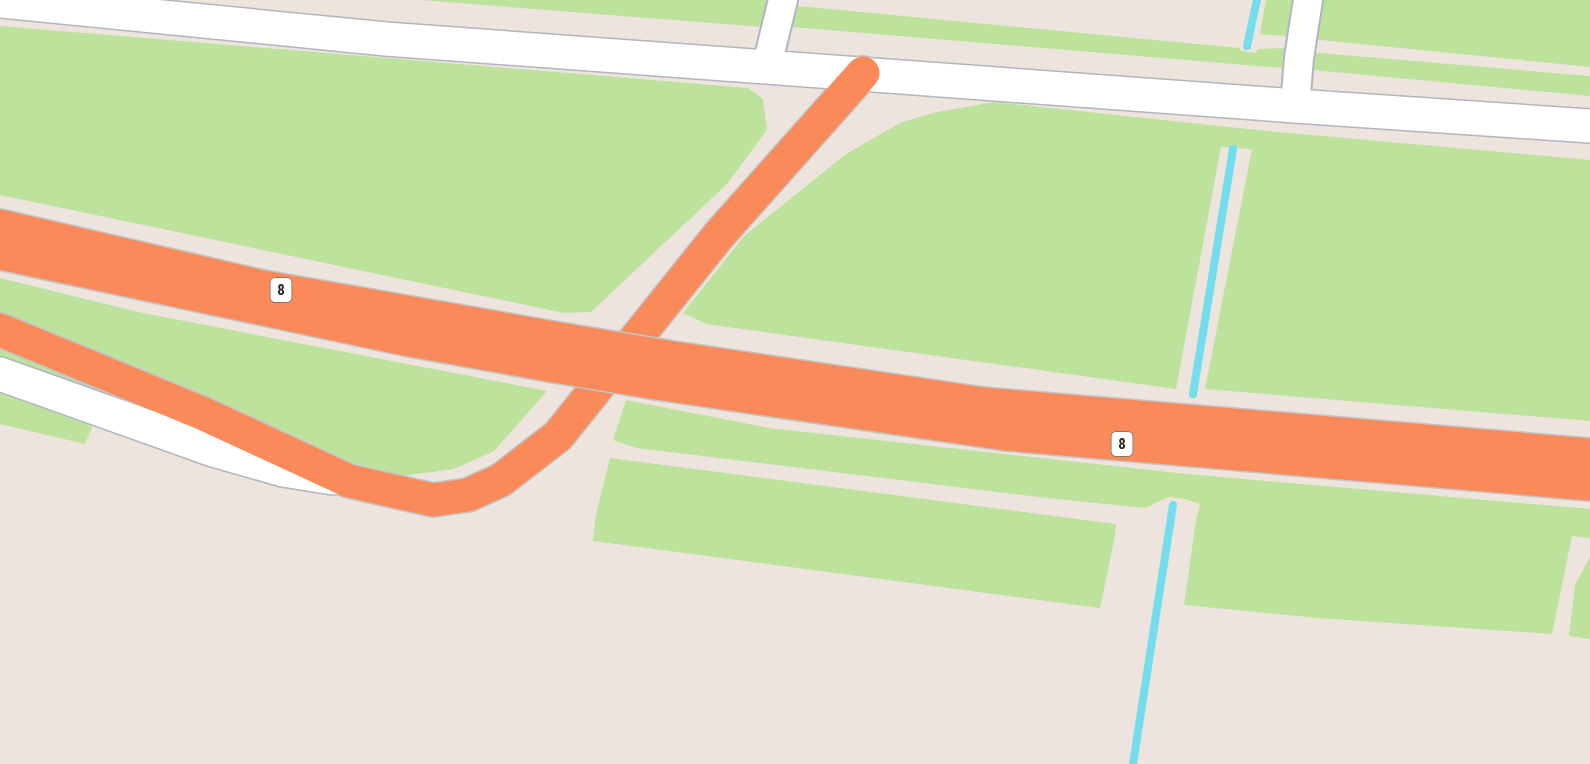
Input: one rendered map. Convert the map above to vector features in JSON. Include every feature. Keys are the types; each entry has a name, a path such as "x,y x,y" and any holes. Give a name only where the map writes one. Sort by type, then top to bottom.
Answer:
{"highway":[{"path":"0,330 204,414 349,481 433,500 468,495 501,480 558,436 719,235 863,73"},
{"name":"8","path":"0,226 557,353 1006,434 1590,484"},
{"name":"8","path":"0,253 405,339 557,353"},
{"name":"8","path":"661,370 984,404 1590,455"}],"main road":[{"path":"0,1 386,39 1590,126"},
{"path":"0,374 213,450 283,470 349,481"}],"street":[{"path":"767,65 783,0"},
{"path":"1295,106 1299,58 1308,0"}],"green space":[{"path":"421,0 767,0 762,27"},
{"path":"1266,0 1293,0 1287,36 1260,34"},
{"path":"1316,0 1590,0 1590,67 1310,39"},
{"path":"798,6 1239,48 1241,51 1256,53 1258,49 1285,48 1282,68 792,27"},
{"path":"0,26 748,88 763,99 767,130 727,184 591,312 564,313 0,195"},
{"path":"1307,52 1590,76 1590,96 1313,70 1306,62"},
{"path":"995,102 1257,130 1590,160 1590,421 1205,389 1252,149 1221,147 1176,389 706,324 683,313 744,236 846,154 902,122 937,112"},
{"path":"0,278 138,312 547,391 494,451 454,469 401,476 341,460 0,319"},
{"path":"0,343 245,443 0,365"},
{"path":"0,388 94,423 85,444 0,424"},
{"path":"626,400 769,428 1187,474 1590,509 1590,538 1572,536 1552,634 1318,618 1184,605 1200,504 1168,497 1145,508 637,448 613,440"},
{"path":"610,458 1116,524 1100,608 593,541 596,514"},
{"path":"1590,557 1590,639 1569,636 1575,585"}],"waterway":[{"path":"1247,46 1257,0"},
{"path":"1193,394 1233,149"},
{"path":"1133,764 1173,505"}]}
